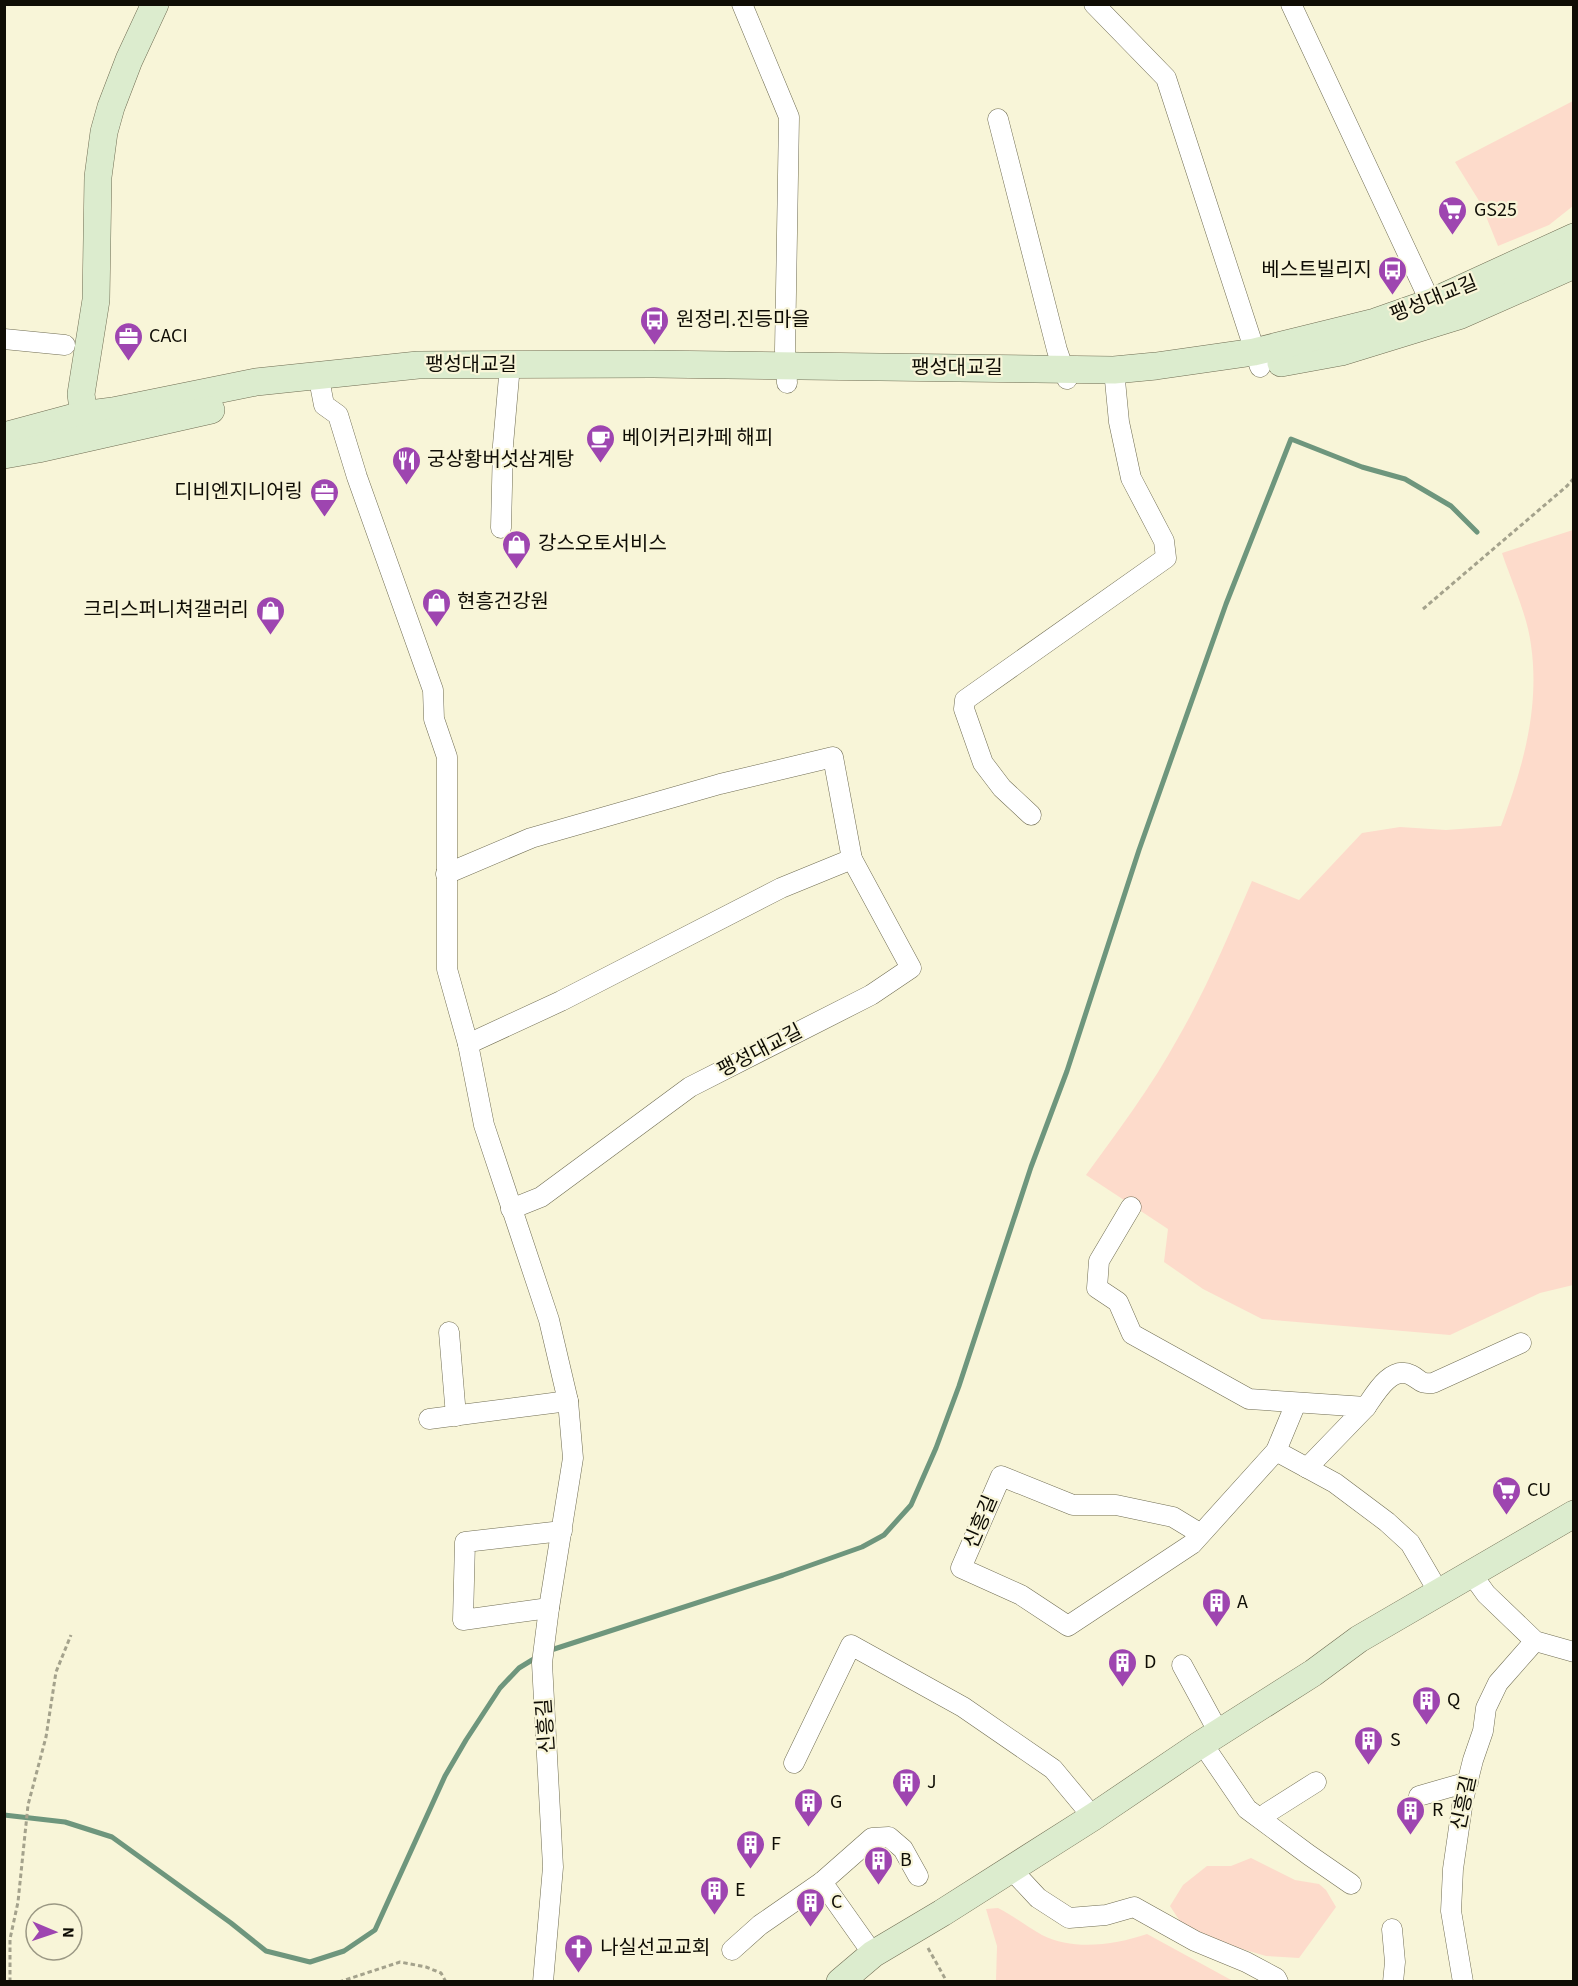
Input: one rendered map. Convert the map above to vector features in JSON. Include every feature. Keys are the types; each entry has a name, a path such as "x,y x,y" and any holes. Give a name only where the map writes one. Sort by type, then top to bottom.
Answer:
{"main road":[{"path":"4,455 85,427 81,394 96,300 98,177 104,132 129,60 155,4"},
{"name":"팽성대교길","path":"4,436 85,427 114,411 256,382 320,382 418,365 509,372 1114,375 1156,366 1257,360 1375,322 1435,312 1573,239"},
{"path":"1435,312 1461,315 1574,265"},
{"path":"840,1982 873,1954 1093,1816 1313,1673 1359,1639 1574,1514"}],"street":[{"path":"742,4 789,117 787,375"},
{"path":"1094,4 1166,78 1257,360"},
{"path":"1292,4 1435,312"},
{"path":"998,119 1056,350 1066,375"},
{"path":"4,339 64,345"},
{"path":"501,528 503,445 509,372"},
{"path":"1031,815 1002,788 983,763 964,709 965,700 1166,558 1164,542 1131,478 1119,422 1114,375"},
{"path":"320,382 324,405 338,415 357,477 433,690 434,719 447,757 447,969 468,1044 484,1125 549,1320 568,1401 429,1419"},
{"name":"팽성대교길","path":"447,874 531,838 720,784 833,757 852,859 911,968 871,995 690,1087 541,1197 511,1209"},
{"path":"468,1044 561,1001 781,888 852,859"},
{"path":"1131,1207 1099,1261 1097,1288 1118,1302 1132,1334 1249,1399 1366,1407"},
{"path":"449,1332 456,1416"},
{"path":"1307,1468 1366,1407 1384,1382 1396,1375 1408,1374 1422,1383 1433,1383 1521,1343"},
{"name":"신흥길","path":"543,1982 553,1867 543,1656 573,1458 568,1401"},
{"name":"신흥길","path":"1201,1534 1173,1517 1116,1505 1073,1505 1001,1476 961,1568 1021,1595 1068,1626 1192,1545 1276,1451 1296,1403"},
{"path":"1276,1451 1335,1483 1388,1522 1410,1543 1438,1591"},
{"path":"549,1608 463,1620 465,1542 562,1531"},
{"path":"1471,1573 1486,1594 1535,1641 1574,1652"},
{"name":"신흥길","path":"1463,1982 1451,1911 1457,1834 1468,1782 1483,1731 1486,1708 1498,1683 1535,1641"},
{"path":"794,1763 851,1645 963,1707 1053,1769 1093,1816"},
{"path":"1182,1665 1210,1738 1242,1804 1309,1855 1352,1884"},
{"path":"1262,1819 1267,1812 1316,1782"},
{"path":"1419,1796 1468,1782"},
{"path":"732,1950 760,1925 822,1882 872,1838 889,1836 903,1849 918,1876"},
{"path":"1011,1869 1038,1898 1069,1918 1106,1915 1134,1907 1195,1941 1246,1962 1276,1978 1278,1982"},
{"path":"822,1882 873,1954"},
{"path":"1392,1929 1395,1962 1393,1982"}],"path":[{"path":"1423,609 1482,560 1493,548 1515,532 1574,478"},
{"path":"10,1982 10,1939 18,1902 28,1805 46,1737 56,1672 71,1635"},
{"path":"917,1928 947,1982"},
{"path":"339,1982 400,1962 426,1967 441,1973 446,1982"}],"shaded area":[{"path":"1573,101 1573,206 1549,225 1498,246 1481,204 1455,162"},
{"path":"1573,530 1573,1285 1540,1293 1450,1335 1262,1319 1203,1289 1164,1262 1168,1229 1086,1175 1146,1091 1189,1019 1252,881 1299,900 1362,833 1400,827 1446,830 1501,826 1523,759 1533,692 1529,633 1502,553"},
{"path":"1251,1858 1295,1880 1319,1884 1326,1890 1336,1907 1299,1958 1266,1956 1205,1938 1185,1929 1170,1906 1183,1885 1207,1866 1231,1866"},
{"path":"998,1908 1042,1935 1067,1943 1094,1945 1147,1934 1233,1981 996,1981 997,1946 986,1909"}],"waterway":[{"path":"548,1651 862,1547 884,1535 911,1505 936,1448 959,1386 1031,1167 1067,1071 1139,850 1226,604 1291,439 1362,467 1405,479 1451,506 1477,532"},
{"path":"4,1815 65,1822 112,1837 266,1951 310,1962 344,1951 375,1930 445,1776 466,1740 500,1688 519,1668 537,1657"}],"place":[{"name":"GS25","path":"1453,236"},
{"name":"베스트빌리지","path":"1393,296"},
{"name":"원정리.진등마을","path":"655,346"},
{"name":"CACI","path":"128,362"},
{"name":"베이커리카페 해피","path":"601,464"},
{"name":"궁상황버섯삼계탕","path":"406,486"},
{"name":"디비엔지니어링","path":"324,518"},
{"name":"강스오토서비스","path":"517,570"},
{"name":"현흥건강원","path":"436,628"},
{"name":"크리스퍼니쳐갤러리","path":"270,636"},
{"name":"CU","path":"1506,1516"},
{"name":"A","path":"1216,1628"},
{"name":"D","path":"1123,1688"},
{"name":"Q","path":"1426,1726"},
{"name":"S","path":"1369,1766"},
{"name":"J","path":"906,1808"},
{"name":"G","path":"809,1828"},
{"name":"R","path":"1411,1836"},
{"name":"F","path":"750,1870"},
{"name":"B","path":"879,1886"},
{"name":"E","path":"714,1916"},
{"name":"C","path":"810,1928"},
{"name":"나실선교교회","path":"579,1974"}]}
